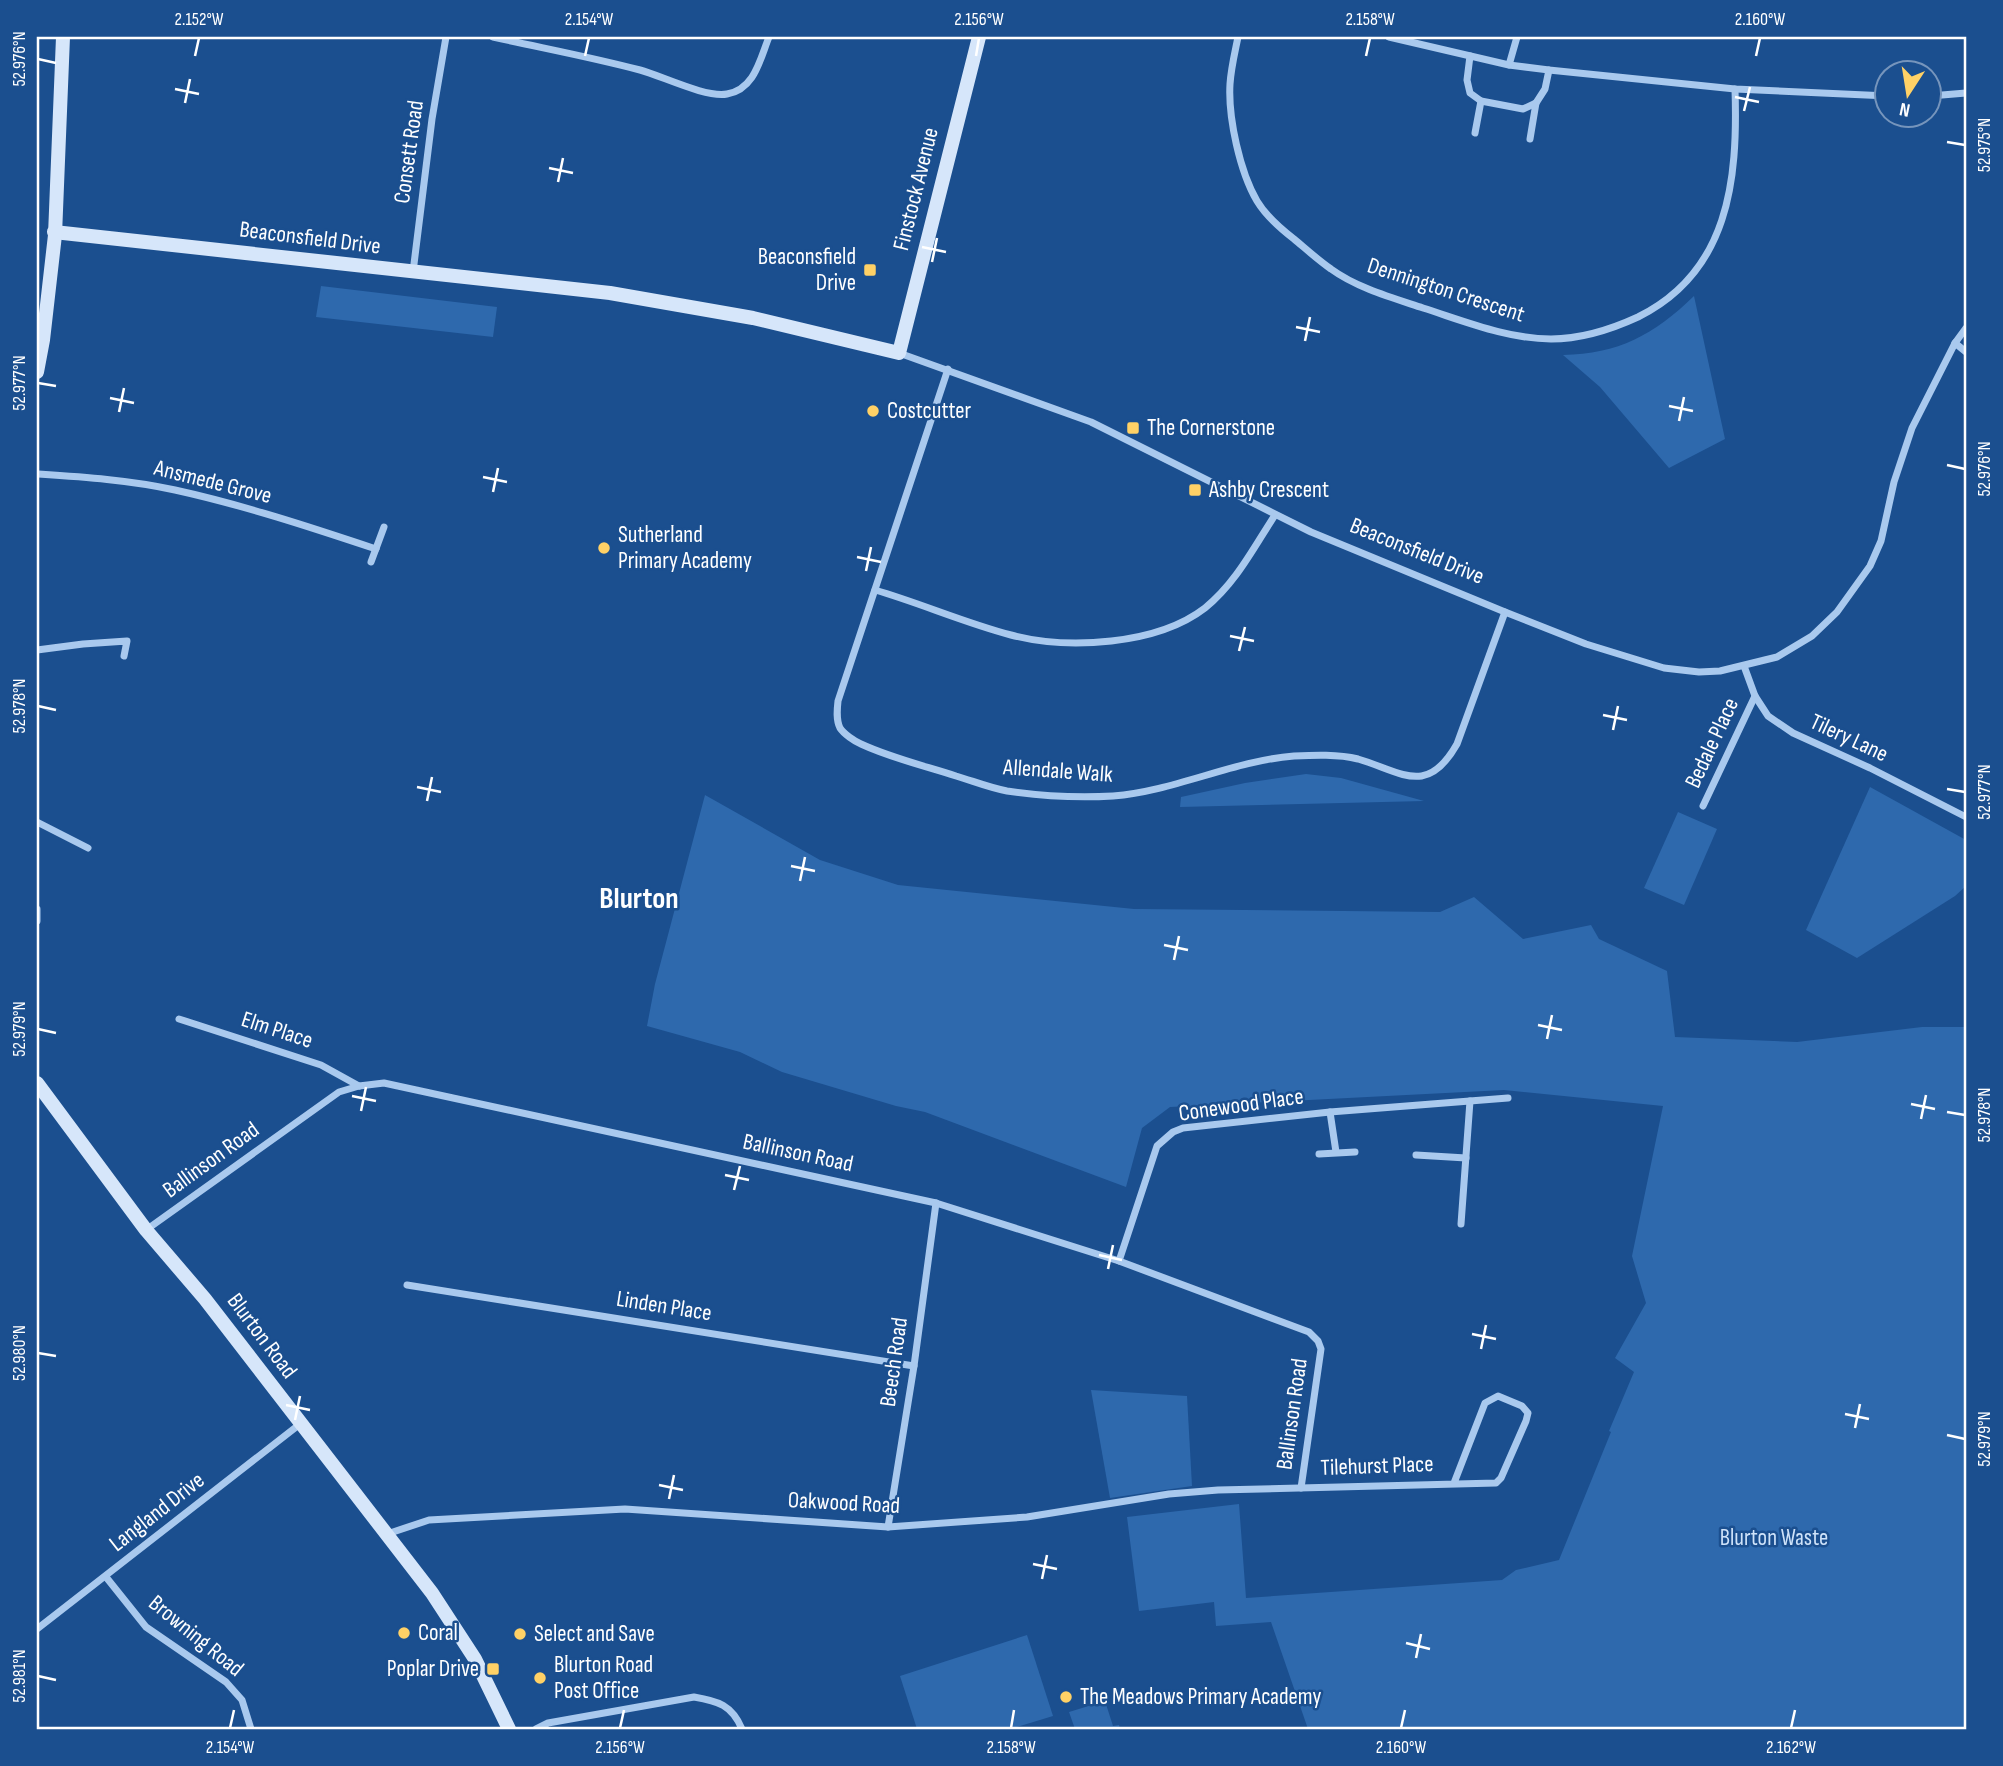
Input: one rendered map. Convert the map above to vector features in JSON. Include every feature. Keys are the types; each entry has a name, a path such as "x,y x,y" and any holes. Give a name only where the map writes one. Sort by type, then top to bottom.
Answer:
{"street":[{"path":"37,372 54,232 63,37"},
{"name":"Consett Road","path":"413,273 432,119 446,37"},
{"path":"493,37 640,70 713,94 728,94 754,77 769,37"},
{"name":"Finstock Avenue","path":"899,352 979,37"},
{"name":"Dennington Crescent","path":"1238,37 1230,85 1239,155 1258,202 1282,229 1332,270 1385,295 1513,335 1552,339 1615,328 1646,313 1675,292 1710,253 1725,211 1737,138 1735,89"},
{"path":"1389,37 1509,65 1549,70 1735,89 1874,95"},
{"path":"1509,65 1517,37"},
{"path":"1470,56 1467,80 1470,93 1481,101 1523,109 1536,103"},
{"path":"1530,139 1536,103 1545,89 1549,70"},
{"path":"1944,95 1966,93"},
{"path":"1475,133 1481,101"},
{"name":"Beaconsfield Drive","path":"54,232 621,295 753,318 899,352 1091,422 1322,537 1505,612 1586,644 1664,668 1699,672 1744,666 1777,656 1812,636 1837,612 1861,582 1881,541 1894,482 1912,428 1955,342 1966,328"},
{"path":"1955,342 1966,352"},
{"name":"Allendale Walk","path":"948,369 838,701 840,727 858,744 1006,790 1090,797 1148,790 1234,766 1295,756 1356,759 1398,775 1413,777 1431,774 1447,762 1457,744 1505,612"},
{"name":"Ansmede Grove","path":"37,474 95,478 175,490 296,523 376,549"},
{"path":"874,590 1012,636 1081,642 1123,640 1164,629 1184,621 1206,607 1237,575 1275,514"},
{"path":"371,562 384,527"},
{"path":"37,650 127,641 124,656"},
{"name":"Tilery Lane","path":"1744,666 1755,696 1768,716 1793,733 1870,768 1966,817"},
{"name":"Bedale Place","path":"1703,806 1755,696"},
{"path":"37,822 89,848"},
{"path":"37,909 37,921"},
{"name":"Elm Place","path":"179,1019 321,1065 359,1086"},
{"name":"Blurton Road","path":"37,1083 146,1230 205,1299 432,1593 475,1659 509,1729"},
{"name":"Ballinson Road","path":"146,1230 339,1092 384,1083 936,1203 1119,1261 1309,1332 1321,1349 1301,1488"},
{"name":"Conewood Place","path":"1119,1261 1157,1146 1173,1132 1183,1128 1331,1112 1508,1098"},
{"path":"1461,1224 1471,1101"},
{"name":"Conewood Place","path":"1331,1112 1336,1152"},
{"path":"1319,1154 1355,1152"},
{"path":"1416,1154 1466,1158"},
{"name":"Beech Road","path":"888,1527 914,1366 936,1203"},
{"name":"Linden Place","path":"407,1285 914,1366"},
{"name":"Tilehurst Place","path":"1301,1488 1496,1483 1501,1478 1526,1421 1528,1413 1522,1406 1498,1396 1485,1403 1454,1483"},
{"name":"Langland Drive","path":"37,1629 300,1424"},
{"name":"Oakwood Road","path":"386,1535 429,1520 625,1509 888,1527 1027,1517 1169,1494 1301,1488"},
{"name":"Browning Road","path":"106,1577 146,1627 226,1682 242,1700 251,1729"},
{"path":"536,1729 548,1723 694,1697 718,1701 737,1716 742,1729"}],"green space":[{"path":"321,286 497,307 493,337 316,317"},
{"path":"1694,296 1725,439 1669,468 1600,387 1563,355 1601,351 1634,340 1664,322"},
{"path":"1306,774 1341,778 1424,801 1180,807 1181,797 1245,783"},
{"path":"1870,787 1966,840 1966,886 1955,896 1857,958 1806,930"},
{"name":"Blurton Waste","path":"705,795 820,860 898,885 1134,909 1440,912 1474,897 1523,939 1591,925 1599,939 1667,971 1675,1037 1797,1042 1922,1027 1966,1027 1966,1729 1308,1729 1271,1622 1216,1626 1214,1602 1139,1611 1127,1517 1239,1504 1246,1598 1502,1580 1516,1570 1559,1560 1634,1372 1615,1358 1646,1303 1632,1256 1663,1106 1504,1090 1170,1107 1142,1128 1126,1187 925,1112 782,1072 740,1052 647,1026 655,984"},
{"path":"1678,812 1717,829 1684,905 1644,888"},
{"path":"1091,1390 1187,1396 1192,1486 1110,1498"},
{"path":"1027,1635 1053,1716 1010,1729 917,1729 900,1676"},
{"path":"1105,1701 1113,1726 1119,1725 1120,1729 1075,1729 1069,1712"}],"place":[{"name":"Beaconsfield Drive","path":"870,270"},
{"name":"Costcutter","path":"873,411"},
{"name":"The Cornerstone","path":"1133,428"},
{"name":"Ashby Crescent","path":"1195,490"},
{"name":"Sutherland Primary Academy","path":"604,548"},
{"name":"Coral","path":"404,1633"},
{"name":"Select and Save","path":"520,1634"},
{"name":"Poplar Drive","path":"493,1669"},
{"name":"Blurton Road Post Office","path":"540,1678"},
{"name":"The Meadows Primary Academy","path":"1066,1697"}],"district":[{"name":"Blurton","path":"639,899"}]}
